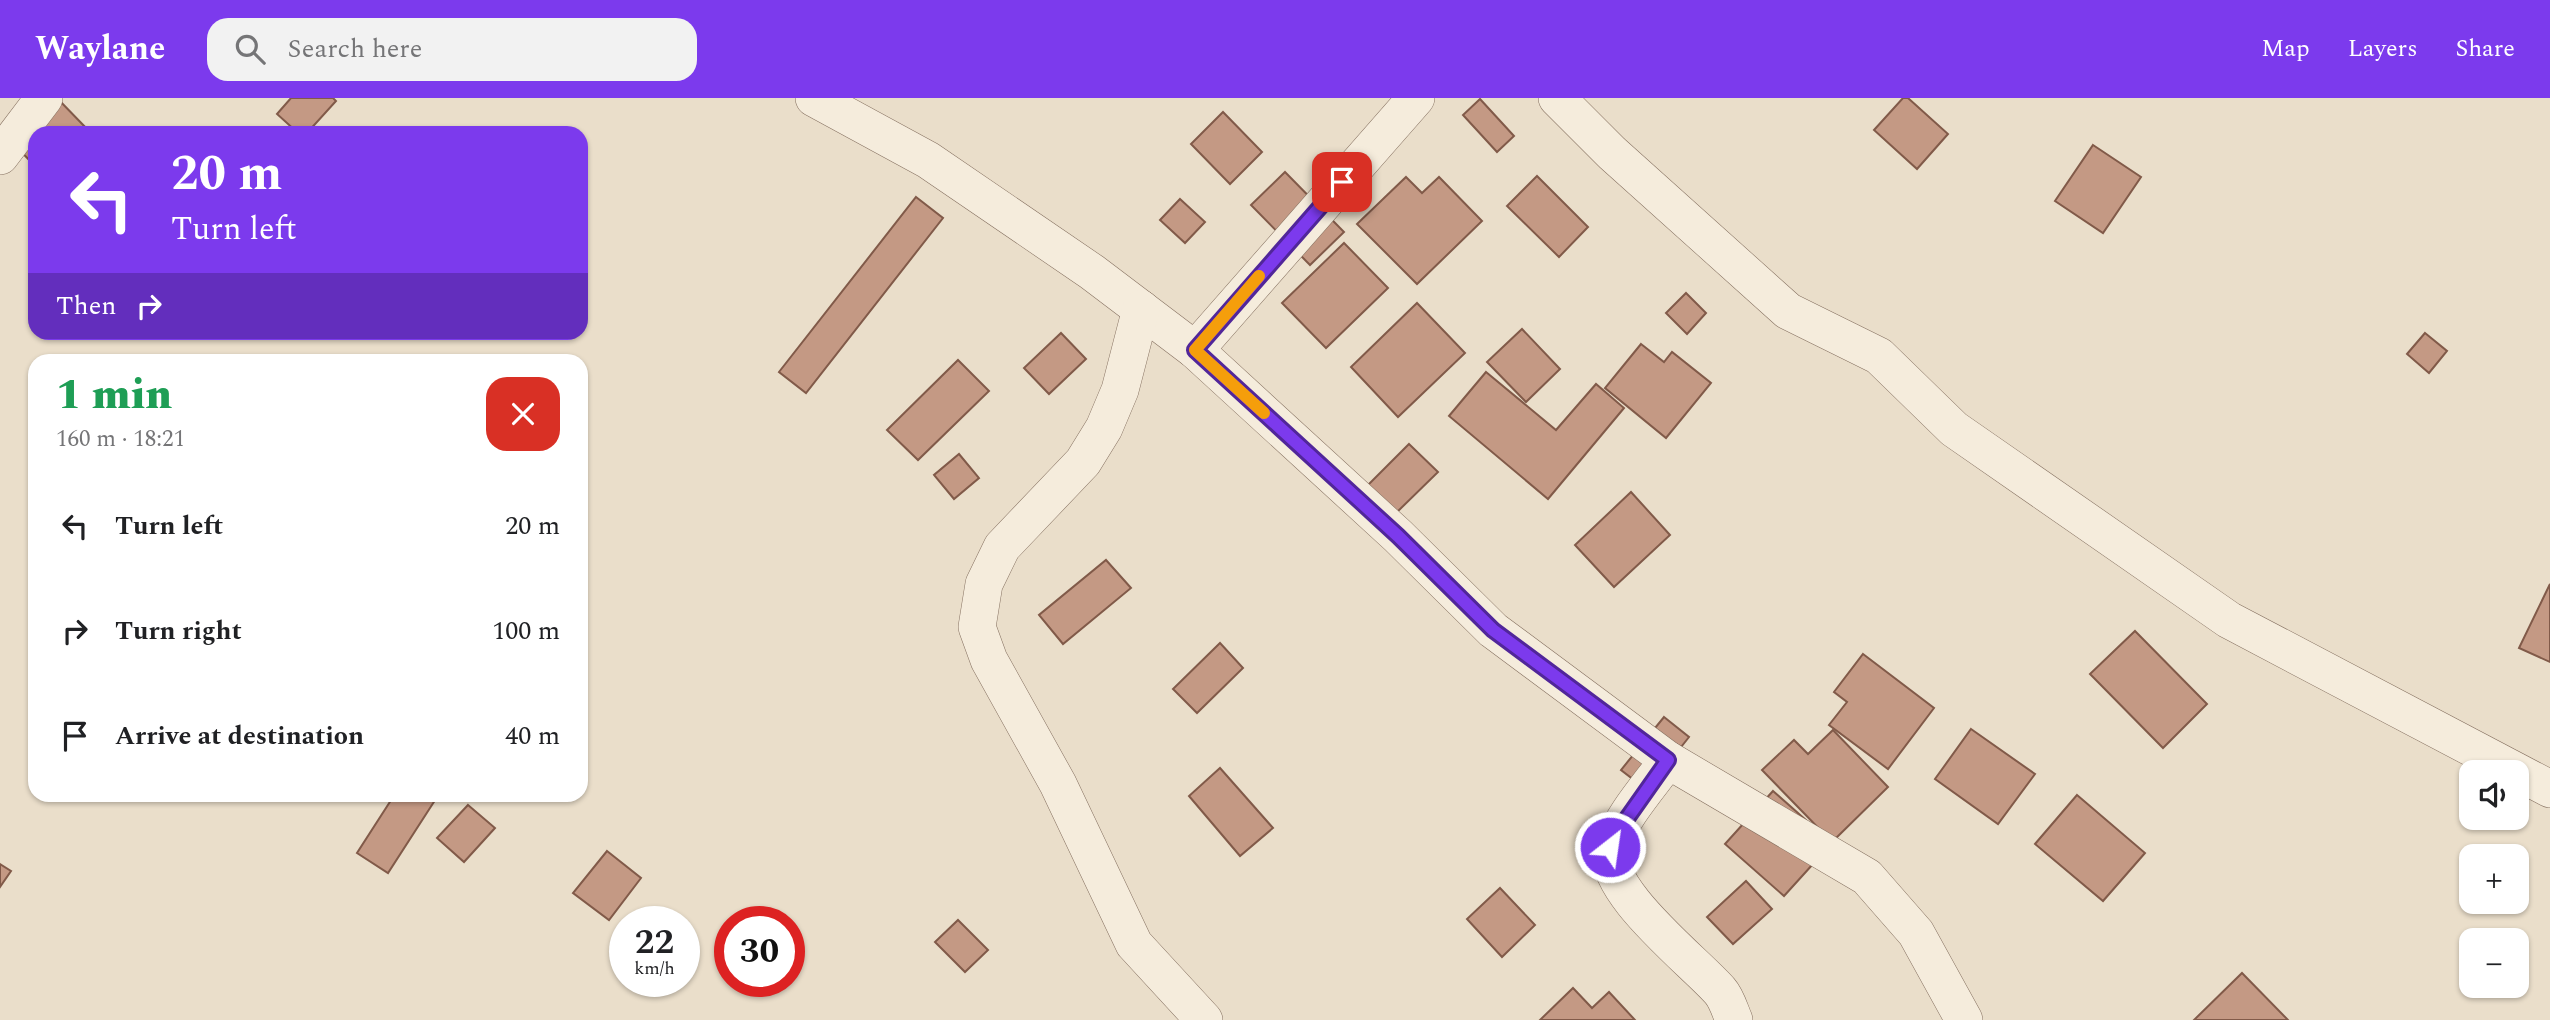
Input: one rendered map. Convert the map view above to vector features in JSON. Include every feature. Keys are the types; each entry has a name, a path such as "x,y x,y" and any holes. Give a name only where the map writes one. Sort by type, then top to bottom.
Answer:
{"street":[{"path":"0,156 44,98"},
{"path":"814,98 928,160 1141,309 1195,350 1398,536 1493,630 1668,760 1867,877 1916,933 1964,1020"},
{"path":"1195,350 1416,98"},
{"path":"1557,98 1612,153 1788,310 1879,356 1954,429 2229,620 2550,789"},
{"path":"1141,309 1120,390 1104,428 1083,462 1002,547 984,584 977,627 989,660 1058,784 1134,944 1204,1020"},
{"path":"1668,760 1610,847 1613,869 1632,904 1723,993 1734,1020"}],"building":[{"path":"57,98 84,126 28,126 28,159 6,136"},
{"path":"291,98 333,98 336,101 313,126 290,126 277,114"},
{"path":"1903,98 1908,98 1948,134 1917,169 1874,130"},
{"path":"1480,99 1514,136 1497,152 1463,115"},
{"path":"1223,112 1262,152 1230,184 1191,144"},
{"path":"2093,145 2141,177 2103,233 2055,201"},
{"path":"1285,172 1344,232 1310,265 1251,205"},
{"path":"1537,176 1588,227 1559,257 1507,206"},
{"path":"1406,177 1422,193 1439,177 1482,221 1417,284 1357,224"},
{"path":"916,197 943,218 806,393 779,372"},
{"path":"1180,199 1205,222 1185,243 1160,220"},
{"path":"1344,243 1388,288 1326,348 1282,303"},
{"path":"1686,293 1706,313 1687,334 1666,313"},
{"path":"1417,303 1465,353 1398,417 1351,367"},
{"path":"1522,329 1560,369 1526,402 1487,362"},
{"path":"1061,333 1086,359 1049,394 1024,368"},
{"path":"2425,333 2447,351 2429,373 2407,354"},
{"path":"1641,344 1664,362 1672,352 1711,383 1666,438 1605,388"},
{"path":"958,360 989,391 918,460 887,430"},
{"path":"1486,372 1556,430 1596,384 1624,408 1548,499 1449,416"},
{"path":"1409,444 1438,472 1394,515 1366,487"},
{"path":"959,454 979,478 954,499 934,475"},
{"path":"1631,492 1670,535 1614,587 1575,545"},
{"path":"1106,560 1131,588 1063,644 1039,615"},
{"path":"2550,584 2550,662 2519,648"},
{"path":"2135,631 2207,704 2163,748 2090,674"},
{"path":"1220,643 1243,668 1197,713 1173,689"},
{"path":"1863,654 1934,708 1888,769 1829,725 1847,702 1834,692"},
{"path":"1664,717 1689,737 1647,790 1621,770"},
{"path":"1971,729 2035,774 1998,824 1935,779"},
{"path":"1833,730 1888,787 1832,842 1762,770 1794,740 1808,754"},
{"path":"1220,768 1273,828 1240,856 1189,796"},
{"path":"1773,791 1832,843 1784,896 1725,844"},
{"path":"2077,795 2145,853 2103,901 2035,844"},
{"path":"390,802 434,802 388,873 357,853"},
{"path":"468,805 495,828 464,862 437,838"},
{"path":"607,851 641,878 620,906 609,906 609,920 573,893"},
{"path":"0,864 11,871 0,887"},
{"path":"1746,881 1772,909 1733,944 1707,917"},
{"path":"1500,888 1535,925 1502,957 1467,919"},
{"path":"958,920 988,950 965,972 935,942"},
{"path":"2242,973 2288,1020 2194,1020"},
{"path":"1573,988 1592,1008 1609,992 1635,1020 1540,1020"}],"slow traffic":[{"path":"1259,276 1195,350 1264,413"}],"route":[{"path":"1342,182 1195,350 1398,536 1493,630 1668,760 1610,847"}]}
